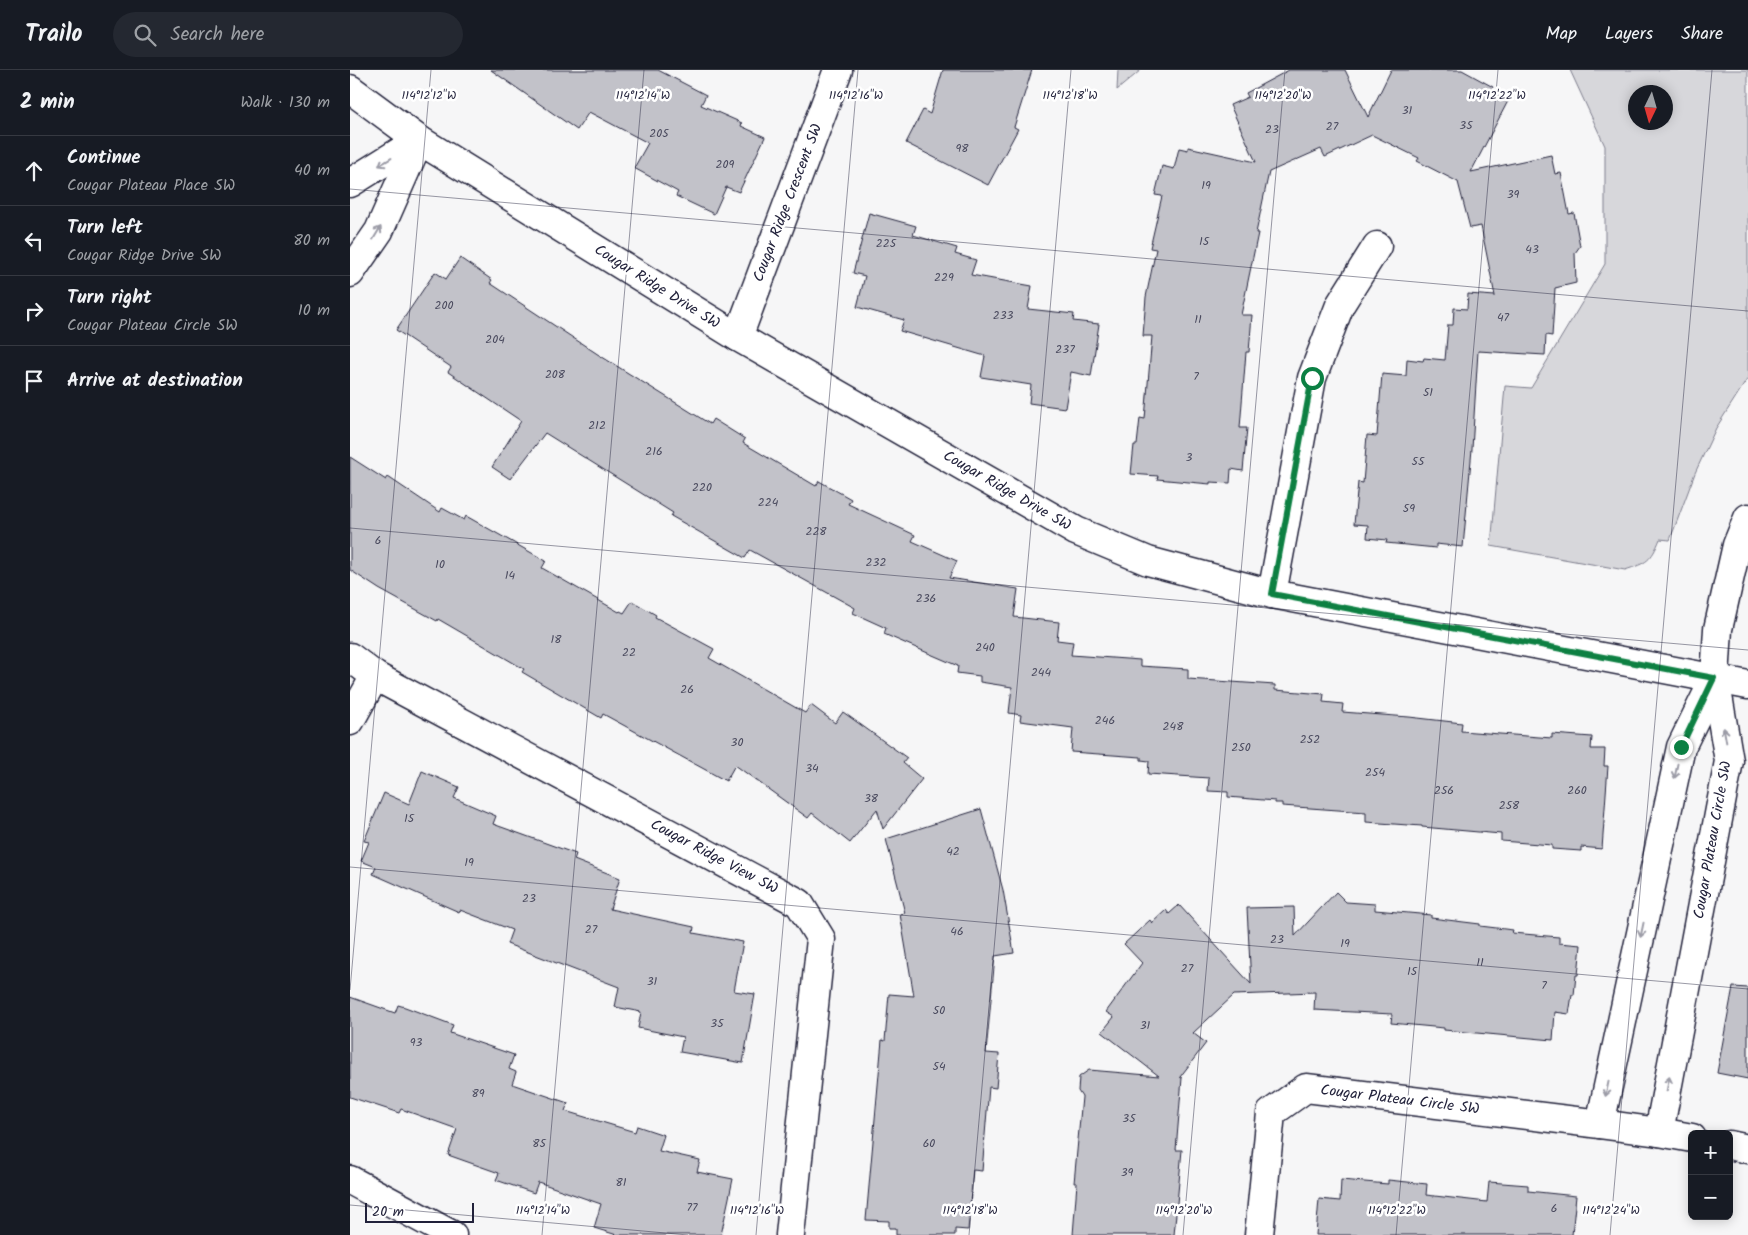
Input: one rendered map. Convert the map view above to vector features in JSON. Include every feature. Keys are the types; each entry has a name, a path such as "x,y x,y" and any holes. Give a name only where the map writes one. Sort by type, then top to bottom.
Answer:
{"street":[{"name":"Cougar Ridge Crescent SW","path":"738,337 838,70"},
{"name":"Cougar Ridge Drive SW","path":"350,88 419,140 738,337 1076,531 1148,561 1272,594 1748,685"},
{"path":"350,183 419,140"},
{"path":"350,273 379,231 419,140"},
{"path":"1272,594 1312,378 1340,305 1377,246"},
{"path":"1600,1124 1681,747 1714,678 1718,629 1736,546 1748,518"},
{"name":"Cougar Ridge View SW","path":"350,657 375,676 799,903 820,939 790,1235"},
{"path":"350,721 375,676"},
{"name":"Cougar Plateau Circle SW","path":"1659,1132 1729,761 1714,678"},
{"name":"Cougar Plateau Circle SW","path":"1260,1235 1271,1113 1306,1088 1600,1124 1688,1137"},
{"path":"1733,1146 1748,1149"},
{"path":"350,1180 452,1235"}],"shaded area":[{"path":"1118,70 1141,70 1117,90"},
{"path":"1570,70 1748,70 1748,378 1716,428 1695,473 1670,540 1660,539 1651,557 1643,563 1625,570 1491,546 1505,386 1531,388 1605,264 1605,146"}],"building":[{"path":"491,70 658,70 706,95 701,105 742,123 741,126 765,137 739,192 726,187 714,214 676,196 678,192 634,168 648,143 589,112 577,130"},
{"path":"943,70 1032,70 1014,127 1018,129 988,185 906,143 923,110 930,114"},
{"path":"1289,70 1345,70 1368,117 1391,70 1462,70 1493,87 1490,92 1508,101 1471,172 1551,155 1555,174 1561,173 1569,214 1574,213 1580,246 1575,253 1576,283 1555,288 1552,336 1546,335 1545,355 1478,351 1463,547 1436,544 1436,548 1386,543 1387,540 1367,538 1368,525 1354,524 1358,482 1363,483 1367,435 1377,436 1382,374 1406,376 1407,359 1423,361 1424,358 1445,360 1448,325 1453,325 1454,308 1467,309 1468,294 1495,296 1481,226 1470,228 1458,182 1417,161 1419,158 1372,135 1325,157 1321,149 1269,172 1241,315 1252,315 1249,352 1246,352 1240,428 1247,428 1243,471 1231,469 1230,483 1210,482 1210,484 1157,479 1158,476 1131,474 1134,445 1137,445 1140,418 1145,419 1152,336 1143,336 1146,297 1156,249 1150,248 1162,196 1155,195 1162,166 1174,169 1179,148 1188,150 1188,147 1256,162 1230,105 1248,97 1246,93"},
{"path":"869,213 916,226 913,235 957,248 955,254 976,260 971,275 1032,286 1028,309 1074,314 1073,321 1099,324 1091,376 1071,372 1065,408 1029,403 1031,385 981,377 985,356 900,331 904,320 857,307 865,276 853,273"},
{"path":"460,258 492,280 490,283 599,355 710,424 713,419 745,439 743,443 816,486 819,481 851,499 848,504 915,535 912,541 957,561 949,578 1018,589 1014,617 1059,622 1057,640 1073,642 1071,655 1140,660 1140,666 1188,669 1188,679 1275,685 1275,690 1324,694 1323,702 1343,704 1342,712 1462,723 1461,731 1552,738 1552,734 1592,737 1591,749 1605,749 1604,766 1608,766 1602,849 1581,847 1581,851 1552,849 1552,845 1501,841 1501,834 1366,822 1366,812 1282,806 1282,803 1275,803 1275,801 1228,797 1228,792 1208,791 1209,778 1148,774 1149,761 1141,760 1141,757 1071,752 1073,728 1020,721 1021,715 1009,713 1012,687 980,682 980,676 957,673 958,666 884,634 886,628 853,613 855,608 750,550 745,558 671,516 673,513 545,433 510,479 492,467 521,421 448,372 451,367 396,330 435,272 446,279"},
{"path":"350,457 386,480 388,477 440,512 442,508 464,520 466,516 546,561 542,568 619,612 624,613 632,601 656,615 655,617 714,649 709,658 805,713 811,705 835,723 843,712 907,758 903,763 922,779 883,829 877,809 850,843 812,813 808,818 735,765 726,781 603,714 601,718 522,672 524,669 438,619 437,621 379,589 350,570"},
{"path":"422,771 459,787 454,798 496,816 493,824 576,854 574,860 620,878 610,909 694,927 693,933 743,942 734,991 755,994 743,1063 680,1052 683,1037 638,1028 641,1012 615,1007 619,987 507,944 512,930 460,910 459,912 373,874 376,867 361,861 369,842 364,841 384,793 409,804"},
{"path":"981,809 1003,890 1014,953 995,956 986,1053 999,1054 996,1088 989,1087 982,1171 973,1170 968,1230 955,1229 955,1235 896,1235 896,1228 889,1228 889,1221 866,1220 882,1040 885,1041 889,994 914,996 900,914 905,913 886,839"},
{"path":"1336,892 1346,902 1375,904 1375,910 1431,915 1431,918 1513,930 1512,933 1559,937 1559,943 1581,945 1578,975 1576,975 1574,995 1572,995 1569,1014 1555,1012 1553,1040 1391,1023 1392,1014 1314,1010 1315,992 1234,995 1193,1033 1206,1043 1180,1077 1182,1078 1176,1150 1182,1150 1174,1235 1073,1235 1077,1183 1074,1183 1082,1097 1078,1091 1079,1077 1089,1070 1159,1076 1102,1032 1114,1017 1106,1012 1142,963 1124,944 1150,920 1152,923 1166,910 1169,914 1179,905 1251,984 1247,908 1294,907 1295,936"},
{"path":"1733,987 1748,988 1748,1079 1717,1073"},
{"path":"350,997 395,1013 398,1005 453,1025 450,1033 514,1055 509,1069 516,1072 512,1084 568,1103 565,1111 635,1132 637,1126 664,1135 659,1151 700,1160 697,1172 733,1179 721,1235 617,1235 594,1228 601,1204 538,1182 534,1193 496,1180 499,1173 448,1155 457,1129 401,1109 399,1113 350,1097"},
{"path":"1341,1180 1388,1184 1388,1180 1427,1184 1426,1195 1487,1202 1489,1182 1528,1185 1528,1191 1576,1196 1572,1235 1316,1235 1319,1199 1340,1201"}],"route":[{"path":"1312,378 1272,594 1714,678 1681,747"}]}
